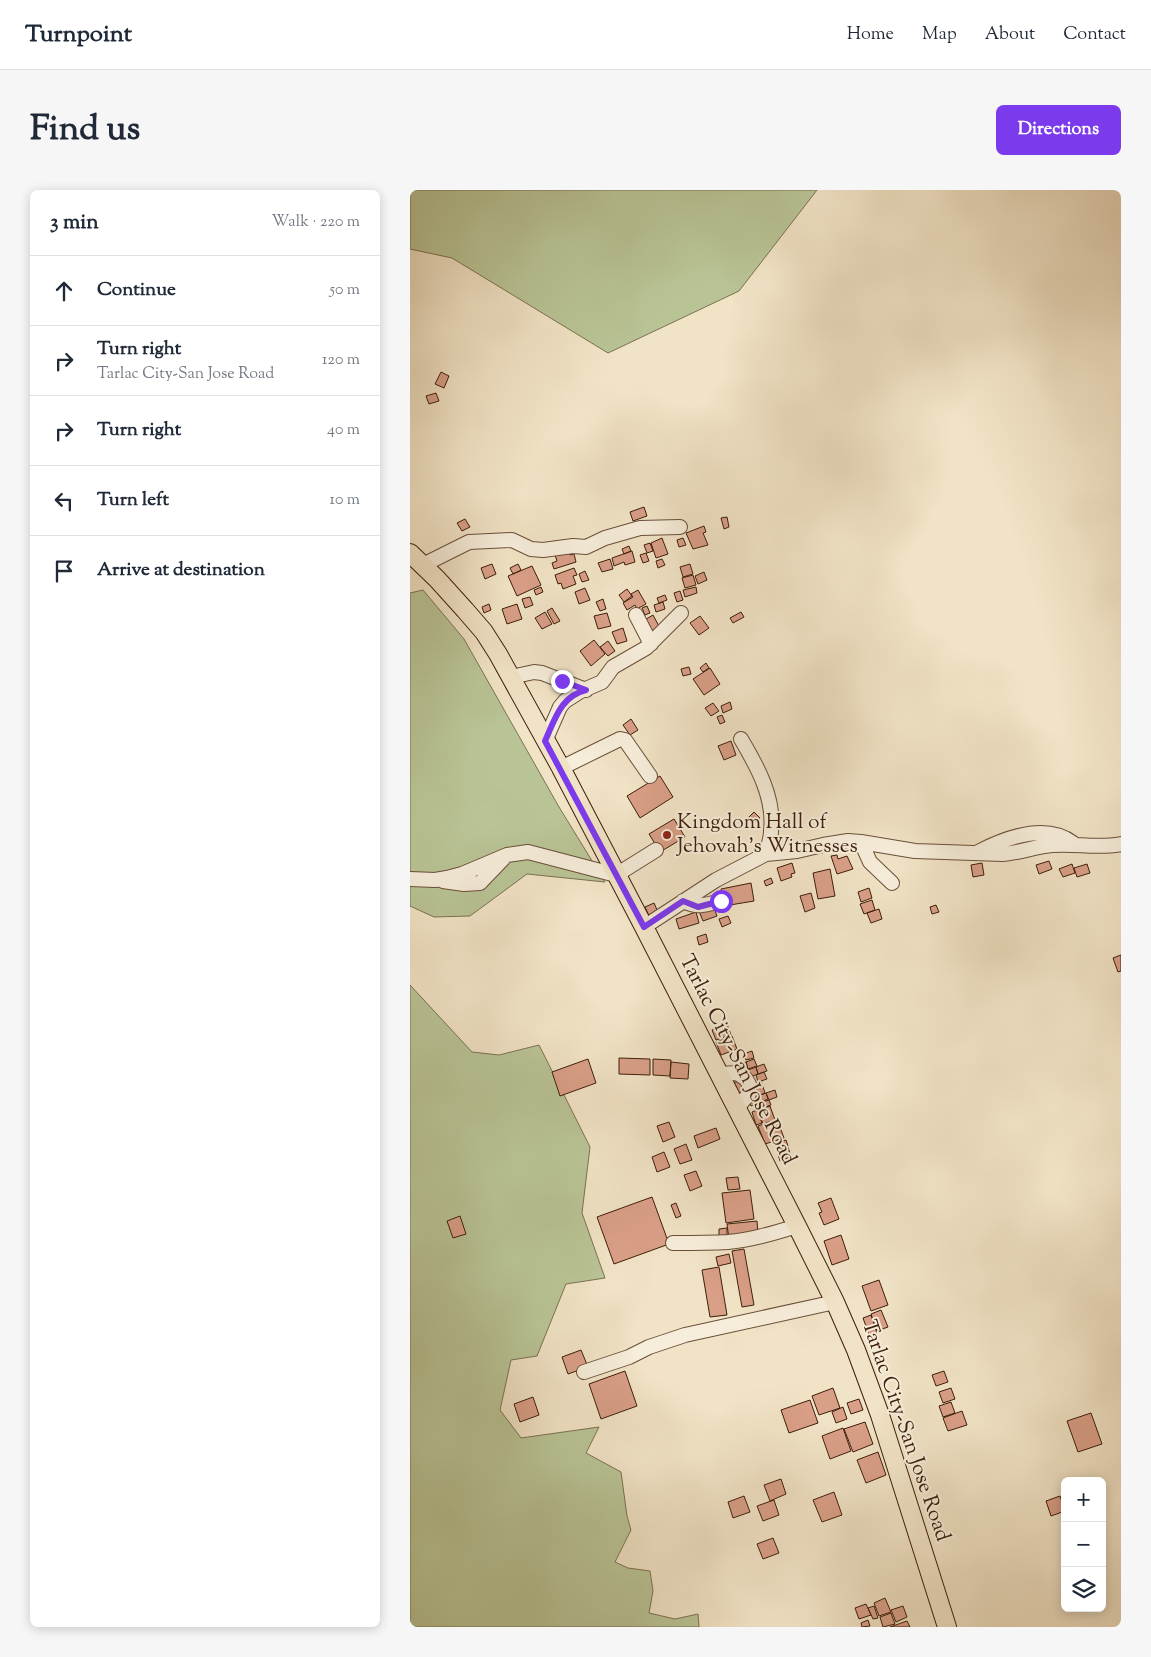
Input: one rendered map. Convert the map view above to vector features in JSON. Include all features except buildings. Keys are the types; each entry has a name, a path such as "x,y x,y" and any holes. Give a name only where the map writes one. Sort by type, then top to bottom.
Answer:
{"main road":[{"name":"Tarlac City-San Jose Road","path":"410,553 484,632 511,677 644,927 797,1226 835,1302 856,1350 880,1415 947,1627"}],"street":[{"path":"423,565 469,542 512,540 531,550 543,550 573,546 586,547 605,538 640,528 680,528"},
{"path":"545,741 560,707 565,701 579,692 602,682 619,663 641,652 651,644 681,613"},
{"path":"636,615 651,644"},
{"path":"511,677 534,672 542,673 586,690"},
{"path":"560,768 620,739 625,740 650,776"},
{"path":"741,739 759,771 766,790 772,831 766,854"},
{"path":"644,927 733,870 766,854 798,851 836,842 861,842 915,851 977,853 1016,853 1044,846 1075,845 1102,847 1121,844"},
{"path":"861,842 870,862 892,883"},
{"path":"410,879 435,880 455,876 507,855 528,852 538,853 592,870 616,874 656,850"},
{"path":"683,901 698,907 721,901"},
{"path":"673,1243 728,1242 771,1234 797,1226"},
{"path":"584,1372 630,1357 649,1346 835,1302"}],"green space":[{"path":"410,190 817,190 739,291 608,353 452,258 410,249"},
{"path":"423,590 464,639 559,807 605,882 527,874 470,916 434,917 410,906 410,593"},
{"path":"410,985 472,1052 499,1055 539,1045 590,1147 582,1213 605,1278 566,1284 537,1356 511,1360 500,1410 521,1438 599,1427 586,1453 621,1472 627,1516 631,1530 615,1562 628,1568 650,1571 653,1591 649,1613 675,1619 698,1614 699,1627 410,1627"}],"place":[{"name":"Kingdom Hall of Jehovah's Witnesses","path":"667,835"}],"route":[{"path":"562,681 586,690 570,697 560,707 545,741 644,927 683,901 698,907 721,901"}]}
